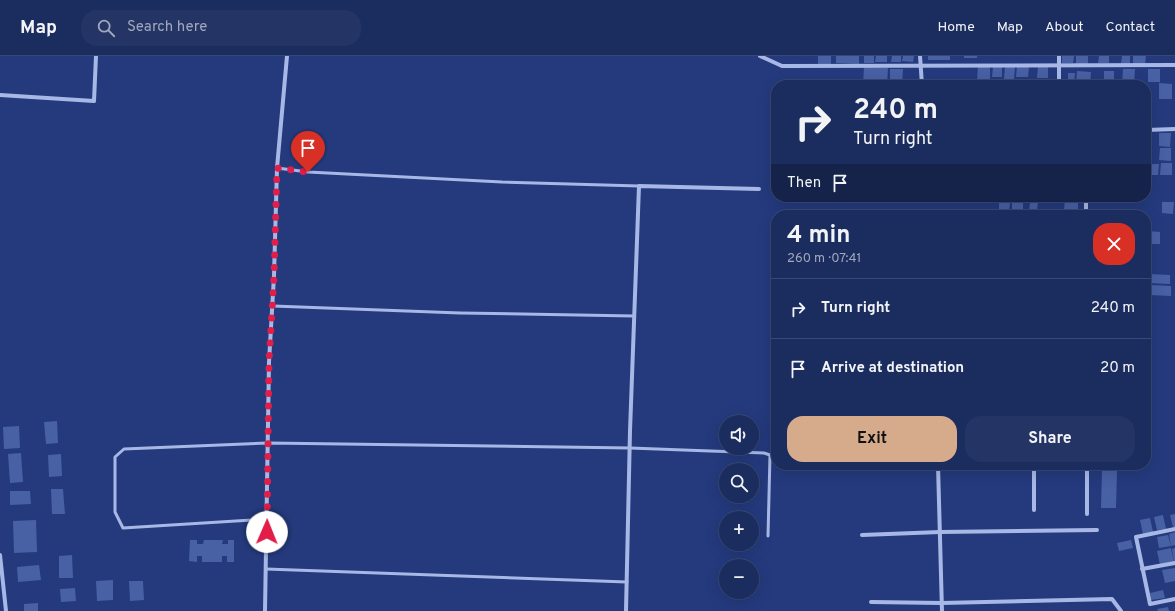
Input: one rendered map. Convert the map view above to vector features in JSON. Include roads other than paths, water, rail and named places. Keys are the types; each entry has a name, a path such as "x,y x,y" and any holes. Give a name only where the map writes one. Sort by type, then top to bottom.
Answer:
{"street":[{"path":"0,95 94,101 96,56"},
{"path":"265,611 269,362 277,168 287,56"},
{"path":"760,56 782,66 1175,65"},
{"path":"920,56 922,80"},
{"path":"1059,56 1059,80"},
{"path":"1151,130 1175,129"},
{"path":"626,611 639,186 759,189"},
{"path":"938,470 942,611"},
{"path":"1034,470 1034,510"},
{"path":"1087,470 1087,514"},
{"path":"1175,528 1136,538 1150,604 1175,599"},
{"path":"862,535 940,532 1097,530"},
{"path":"0,555 6,611"},
{"path":"1142,569 1175,563"},
{"path":"871,602 942,603 1112,599 1121,611"}],"lane":[{"path":"277,168 316,172 502,182 639,186"},
{"path":"272,306 460,313 634,316"},
{"path":"267,519 123,528 115,512 115,457 124,449 268,443 630,448 764,453 770,456 768,536"},
{"path":"266,569 627,582"}]}
